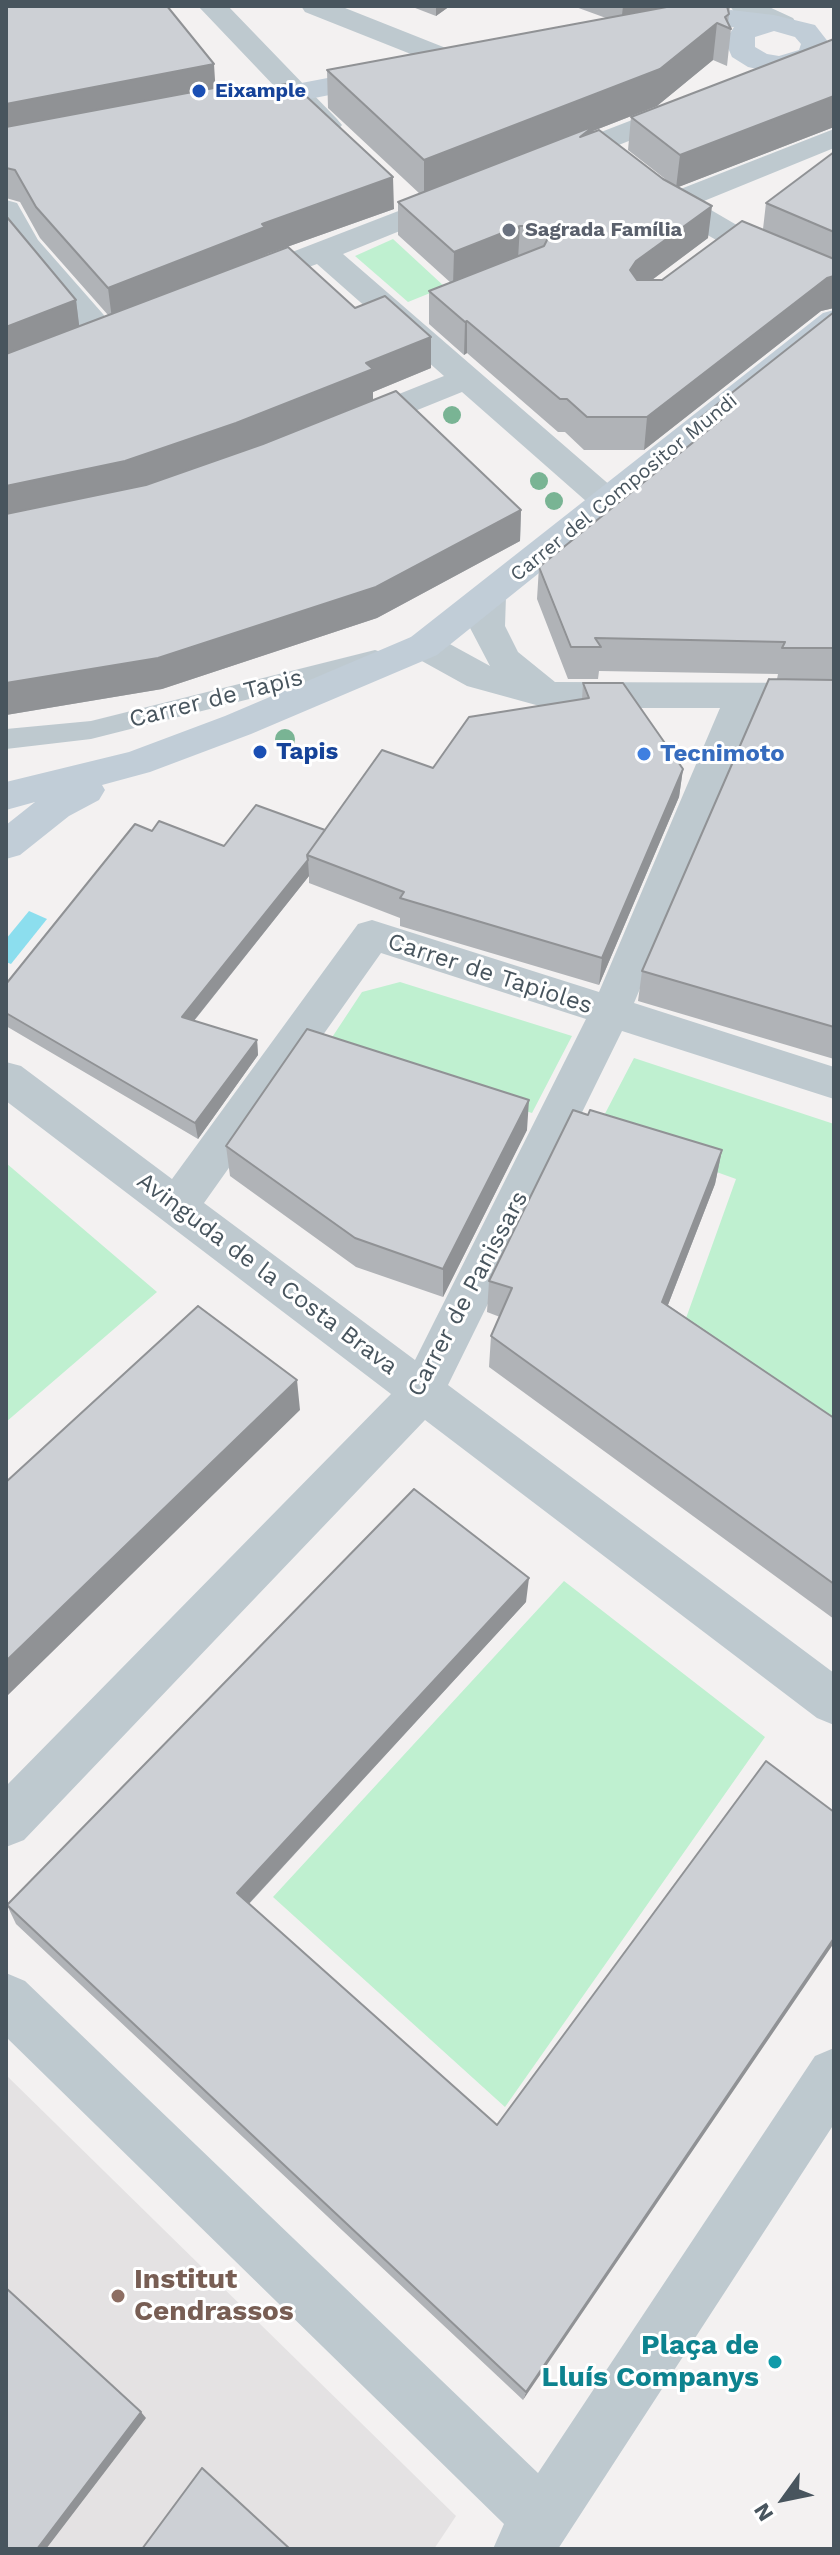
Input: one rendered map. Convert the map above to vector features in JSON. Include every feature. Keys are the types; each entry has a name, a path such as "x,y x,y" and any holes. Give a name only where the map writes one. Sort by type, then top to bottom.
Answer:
{"street":[{"path":"212,6 293,94 344,142"},
{"path":"217,108 466,61 315,6"},
{"path":"749,83 812,54 823,40 764,18 731,18 642,32 739,46 758,61 789,64"},
{"path":"739,46 744,32 764,18"},
{"path":"522,172 618,161 709,99"},
{"path":"673,203 834,138"},
{"path":"618,161 673,203 736,238 834,283"},
{"path":"221,291 321,251 408,203 477,189"},
{"path":"6,209 25,244 106,337"},
{"path":"710,256 760,219"},
{"path":"321,251 416,314 467,378 607,501"},
{"name":"Carrer del Compositor Mundi","path":"488,596 834,320"},
{"path":"323,436 467,378"},
{"path":"488,596 487,626 504,660 547,695"},
{"name":"Carrer de Tapis","path":"6,796 137,763 238,725 424,646 488,596"},
{"path":"424,646 480,677 547,695 834,696"},
{"name":"Carrer de Panissars","path":"6,1822 422,1392 610,1013 743,697"},
{"name":"Carrer de Tapis","path":"6,845 56,806 137,763"},
{"name":"Carrer de Tapioles","path":"178,1205 372,935 834,1083"},
{"name":"Avinguda de la Costa Brava","path":"6,1078 834,1702"},
{"path":"6,2000 533,2534 834,2075"}],"lane":[{"name":"Carrer de Tapis","path":"6,739 91,730 236,696 424,646"}],"shaded area":[{"name":"Institut Cendrassos","path":"6,2075 456,2516 434,2549 6,2549"}],"green space":[{"path":"393,239 445,287 408,302 355,256"},
{"path":"400,982 572,1036 532,1113 325,1048 362,992"},
{"path":"634,1058 834,1124 834,1423 685,1321 736,1179 597,1129"},
{"path":"6,1163 157,1292 6,1422"},
{"path":"564,1581 765,1737 505,2107 273,1897"}],"water":[{"path":"29,911 47,919 11,964 6,962 6,939"}],"building":[{"path":"6,6 167,6 214,64 6,104"},
{"path":"672,6 727,6 729,14 725,17 731,29 717,23 660,69 424,160 327,70"},
{"path":"834,39 834,96 680,155 631,117"},
{"path":"292,83 393,177 262,224 265,227 108,288 36,207 15,170 6,168 6,127 230,85 236,93"},
{"path":"594,126 580,137 599,130 663,179 712,206 636,261 630,270 637,280 662,280 742,221 834,259 834,276 827,278 647,417 587,417 567,399 560,399 429,291 544,246 550,234 543,226 520,226 454,252 398,202"},
{"path":"834,152 834,232 766,203"},
{"path":"6,216 76,300 6,327"},
{"path":"288,247 355,308 385,296 431,337 366,363 373,369 236,423 125,461 6,486 6,354"},
{"path":"834,312 834,648 782,648 785,642 595,638 601,647 571,647 539,567 722,419 700,418"},
{"path":"396,391 521,510 376,587 158,658 6,683 6,514 146,485 263,444"},
{"path":"769,679 834,680 834,1027 642,971"},
{"path":"583,683 623,683 683,769 602,958 400,898 404,892 307,855 382,750 433,768 469,717 589,698"},
{"path":"256,805 325,830 307,855 308,860 182,1017 257,1040 195,1123 6,1013 6,984 135,824 152,831 159,821 224,846"},
{"path":"307,1029 529,1100 443,1269 355,1238 226,1146"},
{"path":"573,1110 588,1115 590,1110 722,1150 662,1302 834,1418 834,1584 491,1336 512,1288 489,1281"},
{"path":"198,1306 297,1380 6,1661 6,1482"},
{"path":"414,1489 529,1578 237,1893 497,2125 766,1761 834,1812 834,1938 526,2392 7,1905"},
{"path":"6,2288 141,2412 37,2549 6,2549"},
{"path":"202,2468 290,2549 142,2549"}],"place":[{"name":"Eixample","path":"199,91"},
{"name":"Sagrada Família","path":"509,230"},
{"name":"Tapis","path":"260,752"},
{"name":"Tecnimoto","path":"644,754"},
{"name":"Institut Cendrassos","path":"118,2296"},
{"name":"Plaça de Lluís Companys","path":"775,2362"}]}
